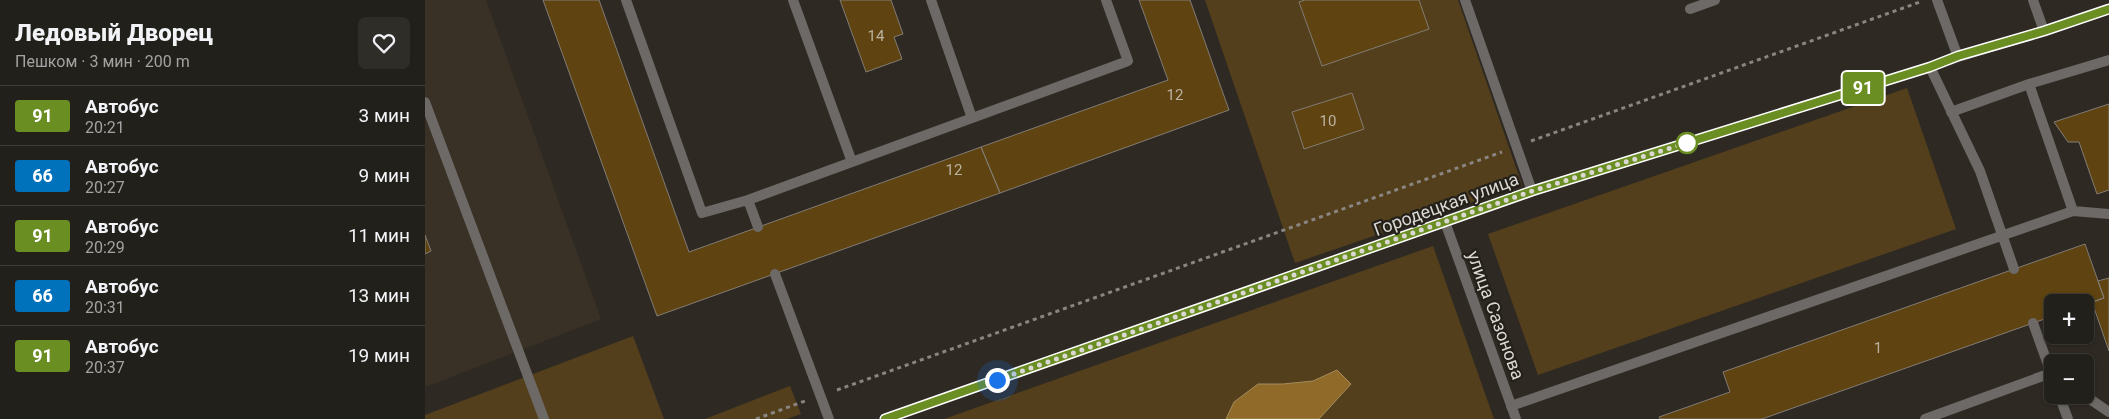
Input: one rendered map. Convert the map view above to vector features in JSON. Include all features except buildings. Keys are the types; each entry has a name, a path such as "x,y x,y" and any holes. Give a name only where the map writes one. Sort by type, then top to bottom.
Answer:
{"street":[{"path":"626,0 702,214 748,200 1127,62 1106,0"},
{"path":"793,0 852,162"},
{"path":"931,0 972,118"},
{"path":"1465,0 1532,191"},
{"path":"1690,9 1715,0"},
{"path":"1937,0 1958,56"},
{"path":"2033,0 2044,31"},
{"name":"Городецкая улица","path":"885,419 1532,191 2109,9"},
{"path":"1951,112 2029,84 2109,60"},
{"path":"1930,67 1980,171 2014,269"},
{"path":"2029,84 2073,211"},
{"path":"425,102 544,419"},
{"path":"748,200 758,228"},
{"path":"1511,406 2073,211 2109,214"},
{"name":"улица Сазонова","path":"1445,222 1516,419"},
{"path":"775,274 829,419"},
{"path":"2033,324 2044,354"},
{"path":"1925,419 2044,378"},
{"path":"2094,402 2109,412"},
{"path":"2062,404 2067,419"}],"path":[{"path":"756,419 1925,0"}],"shaded area":[{"path":"425,0 486,0 601,319 425,387"},
{"path":"1205,0 1458,0 1522,185 1295,263"},
{"path":"1907,88 1956,229 1538,375 1488,234"},
{"path":"1433,246 1494,419 944,419"},
{"path":"633,336 664,419 425,419 425,415"},
{"path":"1337,370 1351,384 1319,419 1226,419 1234,402 1258,384 1313,381"},
{"path":"790,386 801,414 787,419 705,419"}],"bus line":[{"name":"91","path":"885,419 1532,191 2109,9"}],"route":[{"path":"997,380 1532,191 1687,143"}]}
